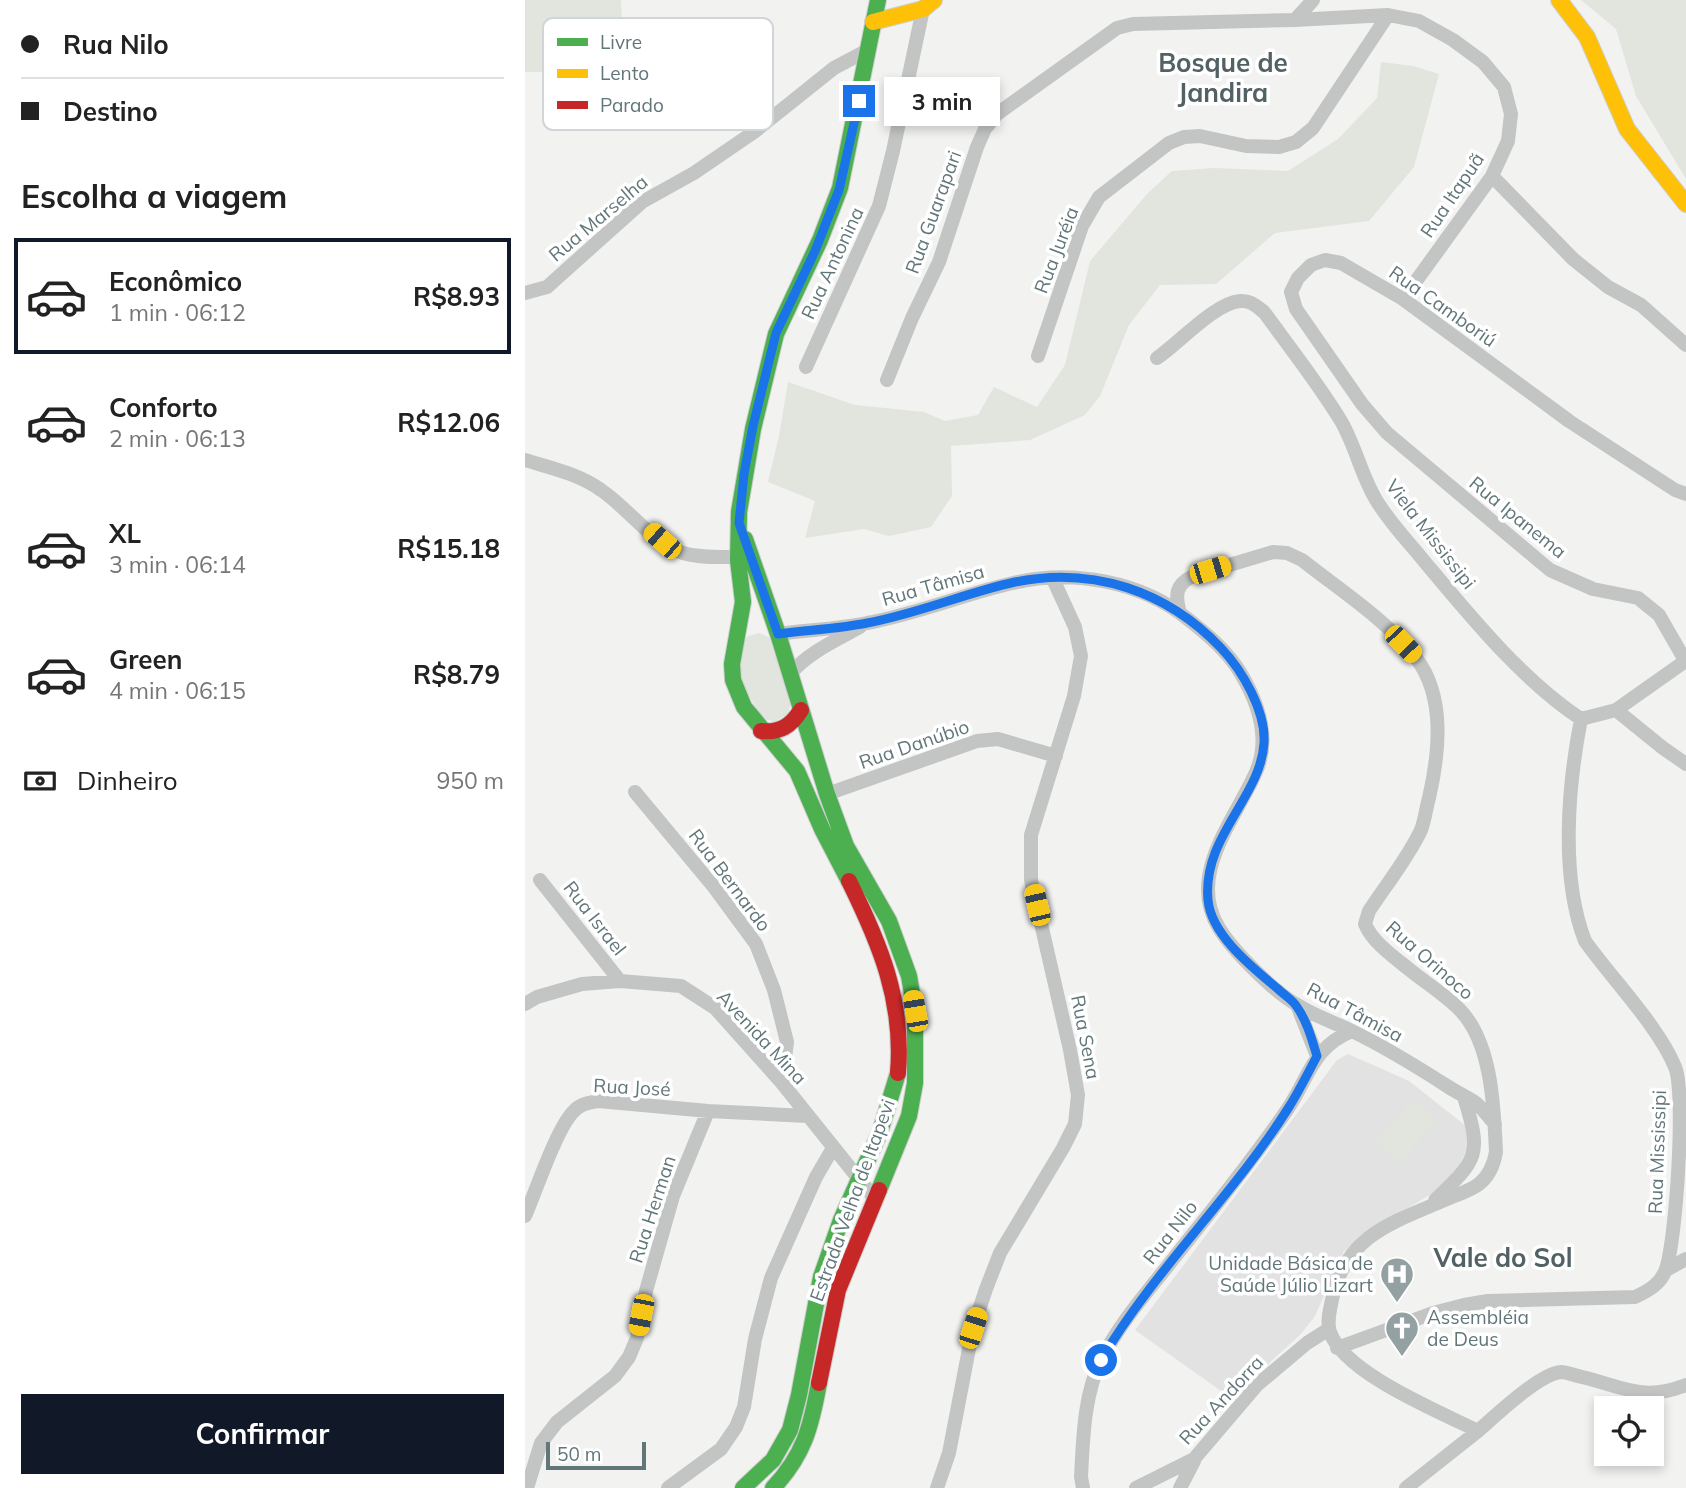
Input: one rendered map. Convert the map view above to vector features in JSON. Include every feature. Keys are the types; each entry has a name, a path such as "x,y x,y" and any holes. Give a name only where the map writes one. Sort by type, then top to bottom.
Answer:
{"main road":[{"path":"739,523 753,426 776,333 815,251 839,190 878,0"},
{"path":"1559,0 1587,37 1627,129 1686,204"},
{"path":"873,22 928,5"},
{"name":"Estrada Velha de Itapevi","path":"739,523 738,557 743,604 731,668 737,695 761,731 791,762 800,777 818,821 871,924 892,983 900,1049 888,1111 822,1273 799,1402 789,1434 756,1478 743,1488"},
{"name":"Estrada Velha de Itapevi","path":"739,523 778,634 827,794 846,846 889,920 909,976 915,1011 915,1083 909,1116 838,1290 825,1344 813,1417 804,1446 790,1470 773,1488"},
{"path":"734,644 748,630 755,628 763,627 778,634"},
{"path":"761,731 772,733 786,729 792,725 801,710"}],"street":[{"path":"1295,20 1313,0"},
{"name":"Rua Antonina","path":"806,367 879,206 928,5"},
{"name":"Rua Itapuã","path":"1295,20 1388,15 1419,21 1453,40 1483,62 1504,86 1511,114 1508,141 1492,176 1403,299"},
{"name":"Rua Juréia","path":"1038,356 1082,226 1099,197 1168,143 1184,137 1200,136 1246,146 1279,147 1296,142 1313,128 1388,15"},
{"name":"Rua Guarapari","path":"887,380 912,318 939,262 977,147 985,128 997,114 1117,28 1140,23 1295,20"},
{"name":"Rua Marselha","path":"773,117 834,68 868,50"},
{"name":"Rua Marselha","path":"525,293 547,287 642,202 725,152 755,130"},
{"path":"1492,176 1573,260 1608,287 1641,305 1686,345"},
{"name":"Rua Camboriú","path":"1362,404 1304,322 1296,309 1291,292 1298,278 1311,265 1325,260 1341,263 1403,299 1569,421 1675,490 1686,494"},
{"name":"Viela Mississipi","path":"1157,358 1224,306 1239,301 1251,303 1264,312 1340,420 1375,498 1404,537 1519,667 1557,703 1581,719"},
{"name":"Rua Ipanema","path":"1362,404 1387,433 1549,570 1593,589 1638,598 1659,615 1685,662"},
{"path":"525,460 582,478 603,490 662,541 681,553 706,557 738,557"},
{"name":"Rua Orinoco","path":"1180,613 1176,598 1177,589 1183,581 1273,552 1287,553 1302,560 1391,632 1427,674 1437,709 1435,772 1422,828 1369,911 1365,924 1373,937 1391,955 1461,1011 1476,1032 1485,1054 1488,1073 1495,1125 1494,1165 1479,1185 1384,1228 1363,1241 1340,1272 1329,1315 1329,1329"},
{"name":"Rua Tâmisa","path":"778,634 867,623 1017,582 1053,579 1114,583 1160,600 1180,613 1212,639 1233,661 1250,689 1259,714 1264,742 1257,769 1220,838 1210,866 1208,901 1217,926 1237,953 1297,1006 1352,1031 1477,1104 1495,1125"},
{"name":"Rua Sena","path":"937,1488 949,1453 973,1328 1000,1252 1075,1124 1077,1095 1070,1050 1031,880 1031,835 1074,696 1081,656 1075,627 1053,579"},
{"name":"Rua Tâmisa","path":"790,674 817,650 867,623"},
{"path":"1581,719 1616,710 1685,662"},
{"path":"1616,710 1686,764"},
{"name":"Rua Mississipi","path":"1581,719 1572,765 1569,822 1577,921 1585,941 1664,1047 1677,1069 1680,1091 1674,1219 1666,1270"},
{"name":"Rua Danúbio","path":"827,794 977,741 1007,740 1056,756"},
{"name":"Rua Bernardo","path":"635,792 714,887 756,944 774,990 787,1042 782,1083"},
{"name":"Rua Israel","path":"540,880 620,981"},
{"name":"Avenida Mina","path":"525,1004 537,997 582,984 620,981 681,985 715,1008 782,1083 875,1199"},
{"path":"1297,1006 1317,1056"},
{"name":"Rua Nilo","path":"1083,1488 1081,1477 1088,1403 1101,1360 1123,1322 1242,1173 1289,1108 1317,1056 1337,1037 1352,1031"},
{"path":"1426,1208 1466,1169 1473,1155 1476,1140 1464,1097 1480,1084 1488,1073"},
{"name":"Rua José","path":"525,1216 562,1129 573,1112 584,1104 598,1101 807,1116"},
{"name":"Rua Herman","path":"527,1488 541,1443 557,1422 615,1376 629,1357 673,1196 708,1111"},
{"path":"1679,1119 1686,1142"},
{"path":"668,1488 721,1449 736,1427 744,1407 755,1339 771,1278 816,1177 833,1148"},
{"path":"1337,1348 1433,1313 1488,1301 1635,1297 1660,1281 1666,1270 1686,1259"},
{"path":"1329,1329 1337,1348 1369,1375 1478,1431"},
{"name":"Rua Andorra","path":"1136,1488 1194,1460 1257,1385 1307,1343 1329,1329"},
{"path":"1406,1488 1524,1392 1539,1381 1560,1372 1648,1395 1669,1392 1686,1385"},
{"path":"1180,1488 1194,1460"}],"shaded area":[{"path":"525,0 621,0 622,18 543,18 543,72 525,72"},
{"path":"1581,0 1686,0 1686,179 1636,96 1616,29"},
{"path":"1381,62 1413,66 1439,74 1414,167 1369,221 1275,233 1216,284 1160,285 1129,325 1100,396 1085,415 1030,440 951,446 952,496 931,527 889,536 864,529 805,538 815,501 768,482 788,382 855,405 924,412 945,421 978,415 994,387 1037,407 1065,365 1090,261 1147,194 1172,171 1214,168 1288,171 1338,139 1377,98"},
{"path":"759,633 769,637 791,701 788,714 775,721 767,720 761,715 740,681 741,644 748,636"},
{"path":"1348,1054 1409,1081 1466,1126 1469,1147 1455,1172 1436,1191 1369,1232 1344,1251 1315,1316 1301,1334 1231,1398 1135,1330 1337,1060"},
{"path":"1412,1099 1437,1121 1399,1164 1374,1142"}],"traffic: fast":[{"path":"849,881 822,829 797,771 744,707 733,680 732,664 743,602 738,560 739,512 753,429 776,334 820,240 840,188 878,0"},
{"path":"745,539 846,846 889,921 909,976 915,1011 915,1083 909,1116 879,1190"},
{"path":"743,1488 773,1460 790,1430 821,1277 841,1220 880,1132 898,1073"},
{"path":"773,1488 784,1476 805,1440 819,1383"}],"traffic: slow":[{"path":"873,22 923,9 934,0"},
{"path":"1559,0 1587,37 1627,129 1686,204"}],"traffic: jam":[{"path":"761,731 774,731 784,727 801,710"},
{"path":"849,881 880,950 893,997 899,1047 898,1073"},
{"path":"819,1383 838,1290 879,1190"}],"place":[{"name":"Unidade Básica de Saúde Júlio Lizart","path":"1397,1304"},
{"name":"Assembléia de Deus","path":"1402,1358"}],"district":[{"name":"Bosque de Jandira","path":"1223,77"},
{"name":"Vale do Sol","path":"1503,1257"}],"route":[{"path":"859,101 839,190 815,251 776,333 744,474 739,523 778,634 867,623 1017,582 1082,579 1114,583 1160,600 1212,639 1233,661 1250,689 1259,714 1264,742 1257,769 1220,838 1210,866 1208,901 1217,926 1237,953 1297,1006 1317,1056 1289,1108 1242,1173 1123,1322 1101,1360"}]}
